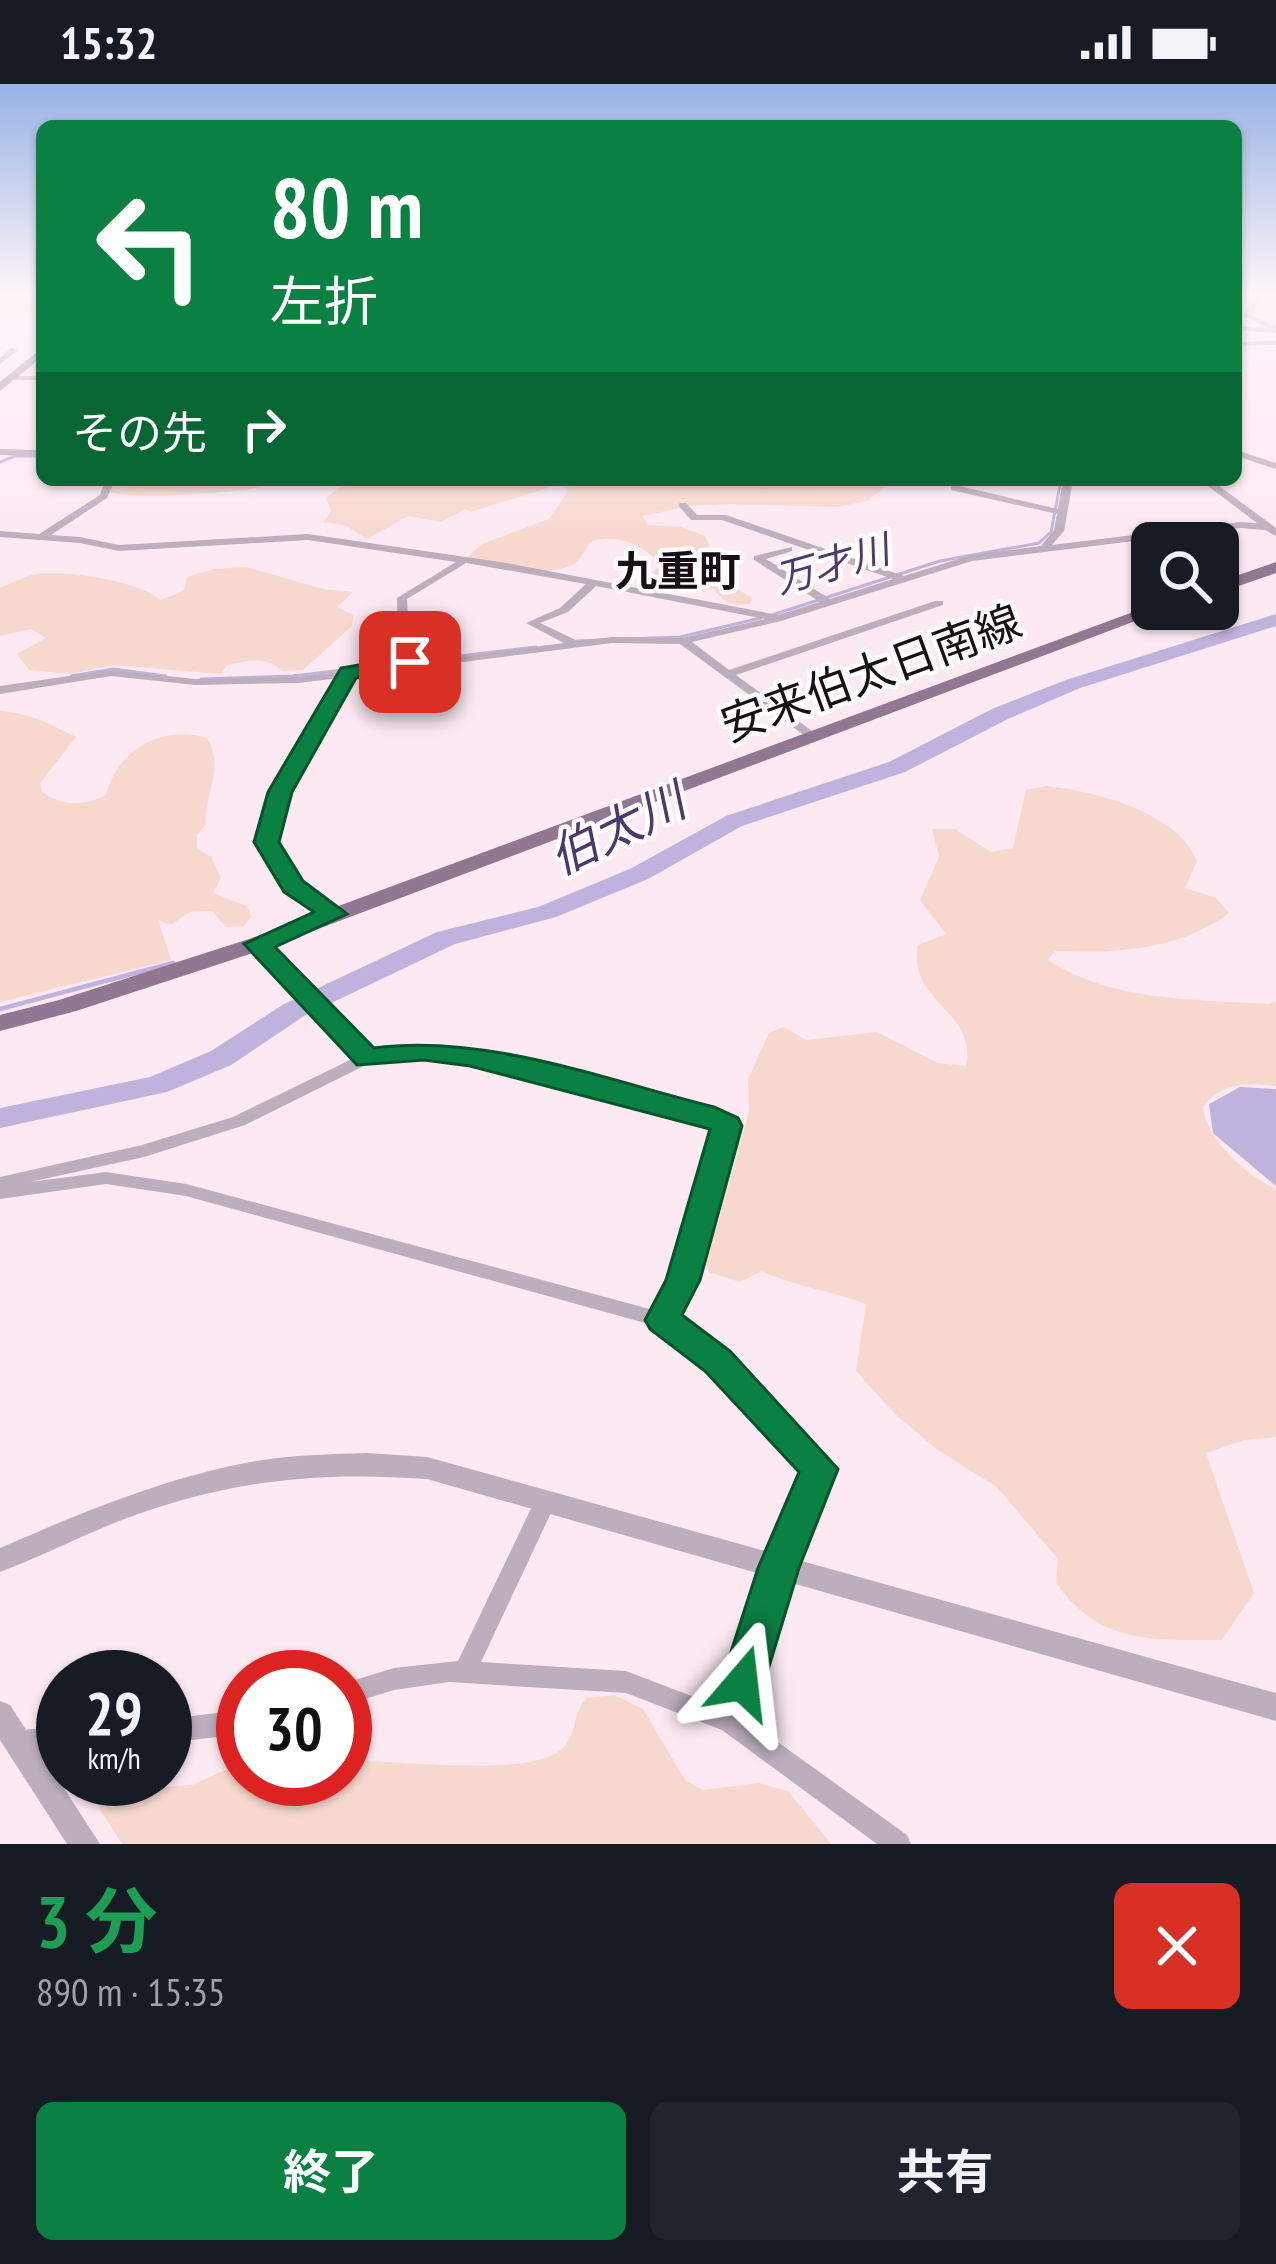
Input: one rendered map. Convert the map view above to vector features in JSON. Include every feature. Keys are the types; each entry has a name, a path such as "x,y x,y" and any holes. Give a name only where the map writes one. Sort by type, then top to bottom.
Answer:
{"main road":[{"path":"1239,580 1276,567"},
{"name":"安来伯太日南線","path":"0,1023 262,949 334,914 1131,619"}],"street":[{"path":"5,381 36,378"},
{"path":"0,452 36,453"},
{"path":"1242,457 1276,466"},
{"path":"43,536 104,496 108,486"},
{"path":"954,486 1056,511"},
{"path":"1046,546 1059,531 1056,511 1066,486"},
{"path":"1213,486 1276,533"},
{"path":"683,506 694,518 723,517 899,577"},
{"path":"0,690 111,673 195,682 298,680 575,643 683,640 971,558 1240,525 1264,527"},
{"path":"0,534 119,548 308,538 594,582 772,617"},
{"path":"753,556 764,544 788,549"},
{"path":"803,544 758,558 822,599"},
{"path":"410,662 402,598 462,562"},
{"path":"575,643 531,623 564,610 594,582"},
{"path":"730,673 939,603"},
{"path":"404,641 453,633"},
{"path":"683,640 812,737"},
{"path":"334,914 293,886 266,842 266,831 280,792 349,673"},
{"path":"262,949 363,1055"},
{"path":"0,1183 144,1150 239,1121 363,1055 424,1051 470,1056 714,1117 727,1126 683,1280 662,1320"},
{"path":"0,1193 106,1178 186,1190 662,1320 717,1361 819,1469 778,1568 730,1722"},
{"path":"0,1560 138,1501 206,1479 260,1469 371,1462 409,1466 470,1477 1276,1707"},
{"path":"464,1672 546,1500"},
{"path":"372,1686 464,1672 626,1682 730,1722 898,1844"},
{"path":"0,1714 85,1844"},
{"path":"19,1742 36,1741"}],"shaded area":[{"path":"112,486 262,486 171,495 109,492"},
{"path":"554,486 471,512 465,509 441,522 408,516 367,539 345,525 323,522 331,511 326,498 337,489"},
{"path":"562,486 884,488 867,501 837,507 731,504 642,516 648,525 681,527 705,536 718,564 714,574 752,598 750,604 725,600 714,589 681,592 647,587 642,581 661,565 638,546 619,540 590,542 577,562 551,570 506,567 468,557 482,544 549,519 568,491"},
{"path":"246,567 323,589 353,592 337,607 353,615 352,626 303,670 282,671 270,663 249,661 227,665 221,674 113,665 70,674 29,670 17,654 46,638 31,629 0,636 0,588 32,575 102,578 137,587 160,600 184,591 187,577"},
{"path":"0,711 30,717 76,737 40,783 42,791 65,802 82,803 106,795 130,754 157,738 207,738 214,771 206,825 197,834 197,848 211,857 221,878 213,893 247,906 251,917 244,926 226,927 212,911 190,912 170,925 158,920 171,960 0,1002"},
{"path":"1046,786 1110,799 1172,829 1197,861 1185,888 1216,898 1229,913 1168,942 1100,952 1055,951 1048,960 1073,974 1126,991 1212,1001 1276,1001 1276,1086 1226,1089 1203,1107 1212,1132 1230,1156 1276,1189 1276,1437 1244,1440 1206,1453 1254,1593 1222,1640 1130,1635 1091,1618 1056,1583 1058,1559 997,1487 939,1451 895,1414 856,1371 866,1304 762,1271 740,1282 709,1272 700,1253 716,1230 749,1112 748,1079 769,1033 784,1027 806,1040 877,1032 938,1063 966,1066 962,1032 923,981 917,965 918,945 946,934 920,900 939,857 932,829 955,829 991,852 1013,848 1026,790"},
{"path":"1240,1087 1276,1089 1276,1186 1213,1133 1209,1104"},
{"path":"614,1695 643,1709 685,1780 703,1790 759,1783 788,1791 831,1844 122,1844 99,1808 192,1806 192,1785 216,1774 216,1806 372,1806 372,1762 461,1766 548,1757 564,1747 587,1698"}],"waterway":[{"path":"0,462 36,456"},
{"name":"万才川","path":"772,615 940,561 1039,543 1051,532 1060,486"},
{"name":"万才川","path":"577,641 680,637 761,618"},
{"name":"伯太川","path":"0,1118 157,1085 221,1058 294,1010 446,938 547,912 639,874 734,821 897,767 1000,714 1073,684 1276,620"},
{"name":"万才川","path":"201,679 293,676 536,647"},
{"name":"万才川","path":"71,676 113,669 166,676"},
{"path":"0,1009 173,963"}],"district":[{"name":"九重町","path":"678,571"}],"route":[{"path":"410,662 349,673 280,792 266,831 266,842 293,886 334,914 257,944 367,1058 424,1051 470,1056 714,1117 727,1126 683,1280 662,1320 717,1361 819,1469 778,1568 742,1683"}]}
